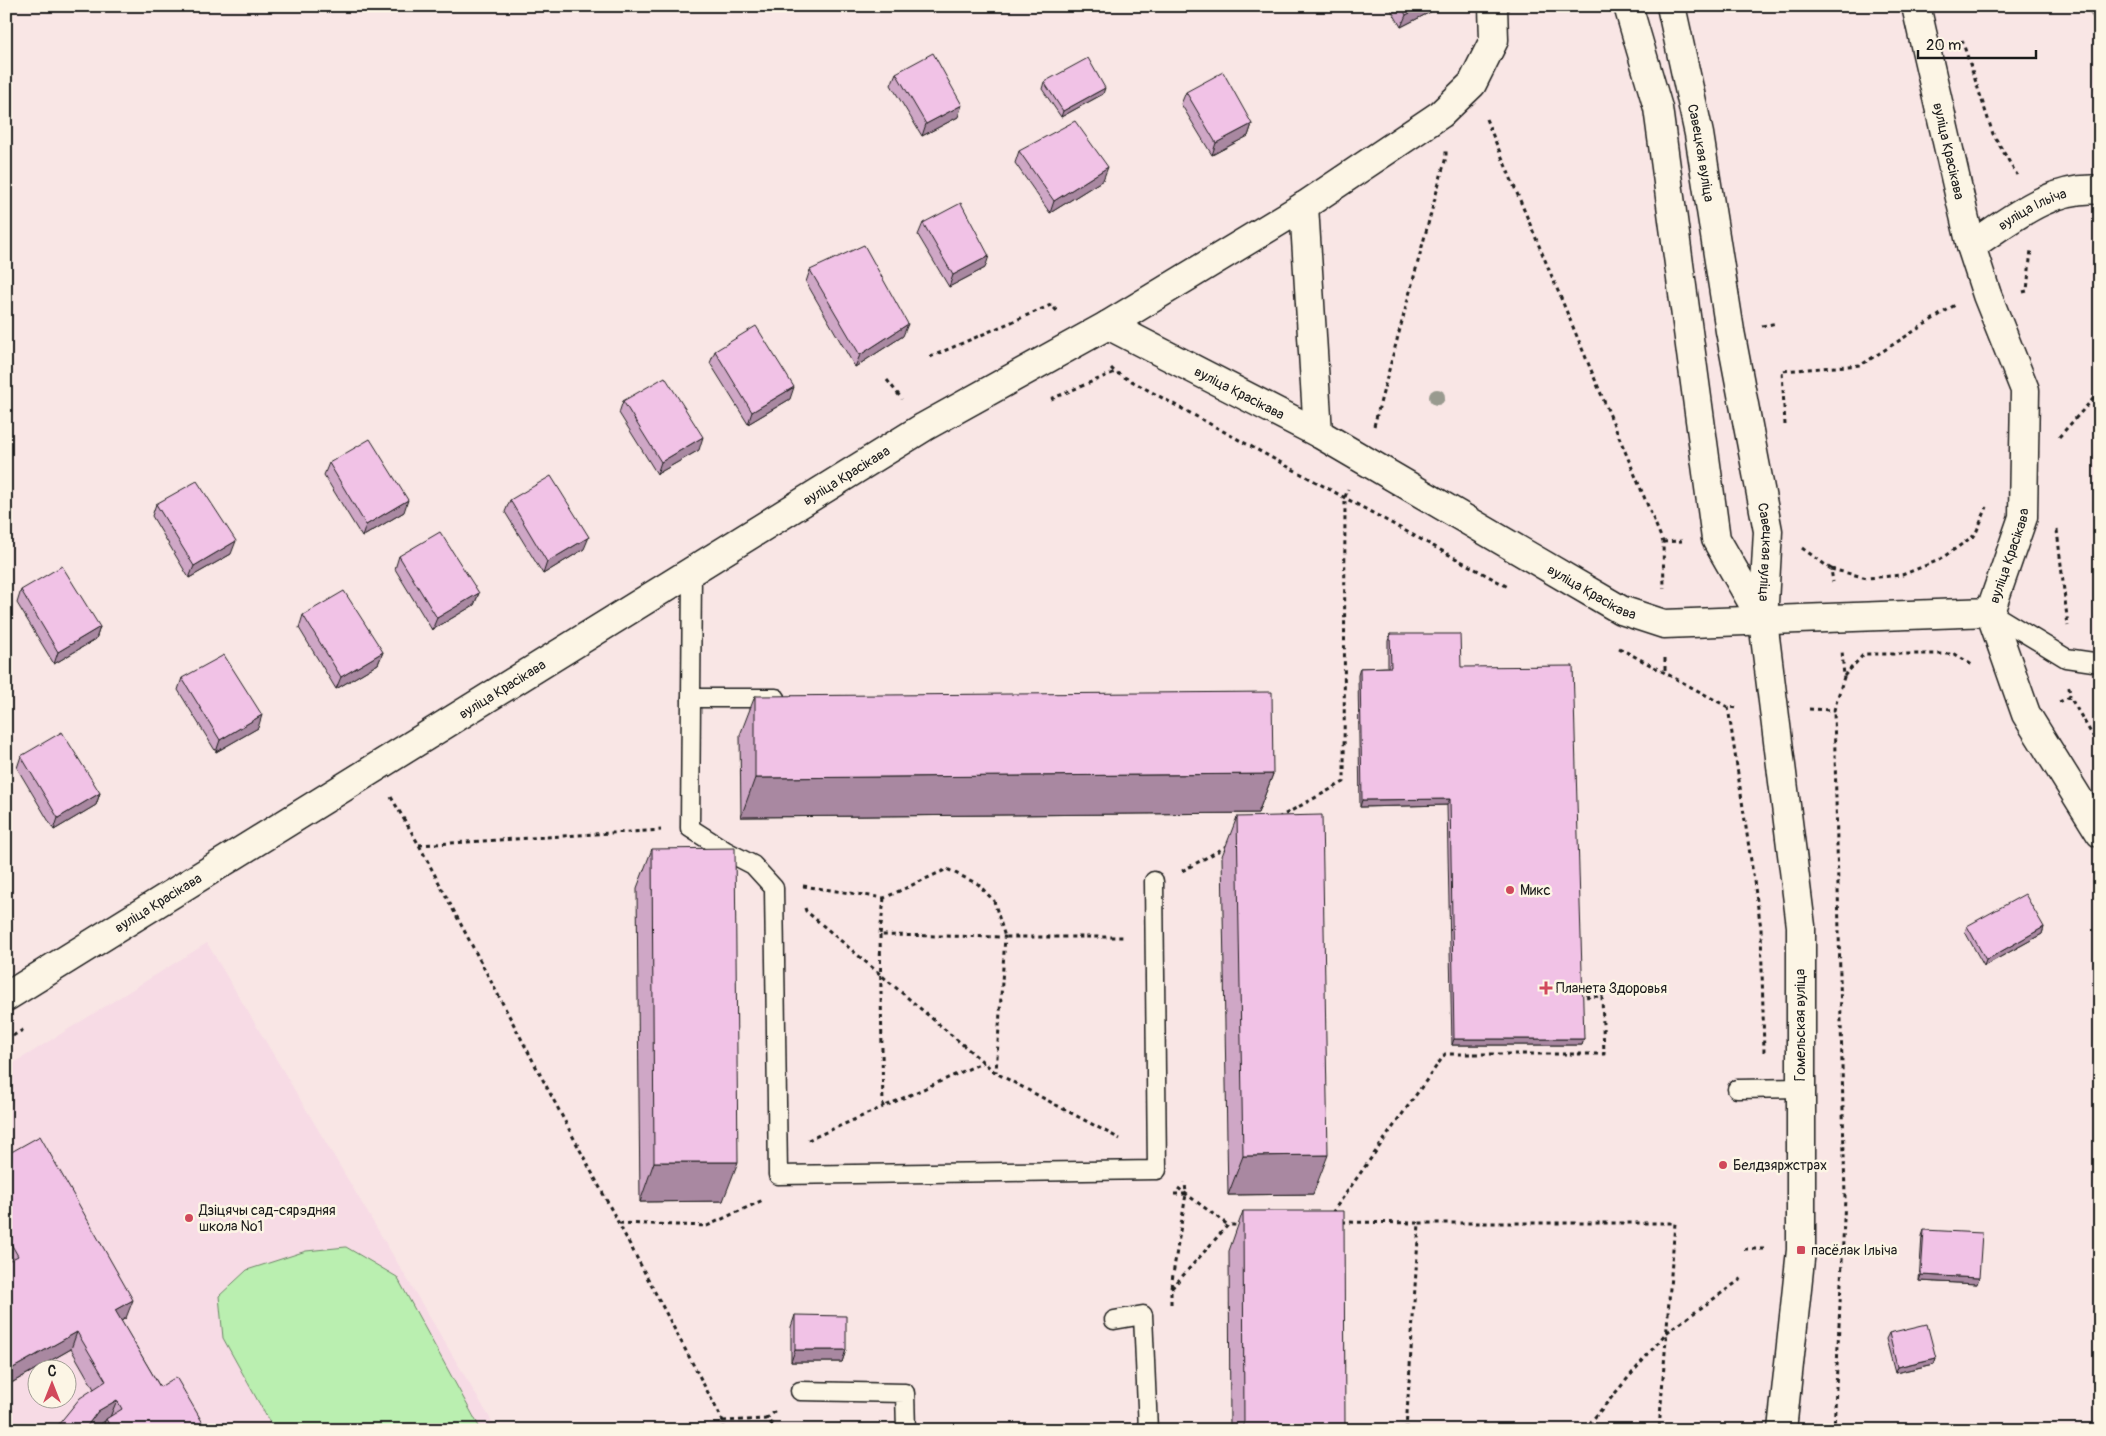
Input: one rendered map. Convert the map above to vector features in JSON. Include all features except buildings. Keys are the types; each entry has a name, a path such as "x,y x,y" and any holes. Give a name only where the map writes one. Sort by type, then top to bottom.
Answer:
{"street":[{"path":"1108,325 1304,206 1441,114 1472,84 1494,40 1493,6"},
{"name":"Савецкая вуліца","path":"1628,6 1658,108 1716,539 1763,621"},
{"name":"Савецкая вуліца","path":"1671,6 1699,134 1730,331 1768,531 1763,621"},
{"name":"вуліца Красікава","path":"6,997 924,427 1108,325 1318,433 1621,610 1664,624 1990,612 2023,517 2025,390 1987,295 1971,246 1916,6"},
{"name":"вуліца Ільіча","path":"1971,246 2034,204 2083,188 2100,190"},
{"path":"1304,206 1318,433"},
{"path":"1990,612 2026,714 2100,834"},
{"name":"Гомельская вуліца","path":"1763,621 1801,926 1801,1250 1782,1430"}],"lane":[{"path":"692,571 690,828 726,851 753,865 774,888 778,1175 1157,1170 1154,881"},
{"path":"1990,612 2066,658 2100,663"},
{"path":"691,698 790,698"},
{"path":"1737,1089 1800,1088"},
{"path":"1114,1320 1143,1315 1148,1430"},
{"path":"800,1391 905,1393 906,1430"}],"path":[{"path":"1472,84 1663,542"},
{"path":"1275,820 1344,782 1344,497 1378,417 1446,157 1441,114"},
{"path":"1782,371 1861,365"},
{"path":"1831,569 1867,578 1893,576 1902,575 1939,560 1975,535 1998,482 2047,451 2100,391"},
{"path":"1728,707 1761,928 1764,1088"},
{"path":"1834,710 1845,1198 1834,1430"},
{"path":"370,771 389,793 419,845 723,1421 723,1430"},
{"path":"419,845 690,828"},
{"path":"1181,871 1232,843"},
{"path":"774,888 798,885 884,898 947,870 978,884 994,901 1005,937 996,1073"},
{"path":"798,885 806,911 996,1073 1132,1145 1157,1170 1228,1225 1247,1224"},
{"path":"883,1108 880,936 884,898"},
{"path":"880,936 1154,938"},
{"path":"1326,1221 1445,1054 1604,1054 1602,996 1580,997"},
{"path":"618,1222 707,1226 764,1200 763,1179 778,1153 984,1062"},
{"path":"1171,1307 1171,1289 1186,1194 1185,1175"},
{"path":"1166,1194 1186,1194"},
{"path":"1336,1222 1675,1222 1659,1430"},
{"path":"1406,1430 1419,1223"},
{"path":"1171,1289 1228,1225"},
{"path":"1584,1430 1666,1333 1744,1278"},
{"path":"723,1421 766,1419 779,1430"}],"shaded area":[{"name":"Дзіцячы сад-сярэдняя школа №1","path":"207,943 497,1430 6,1430 6,1068"}],"green space":[{"path":"346,1247 397,1277 481,1430 274,1430 223,1338 219,1296 247,1270 306,1251"}],"place":[{"name":"Микс","path":"1510,890"},
{"name":"Планета Здоровья","path":"1546,988"},
{"name":"Белдзяржстрах","path":"1723,1165"},
{"name":"Дзіцячы сад-сярэдняя школа №1","path":"189,1218"},
{"name":"пасёлак Ільіча","path":"1801,1250"}]}
